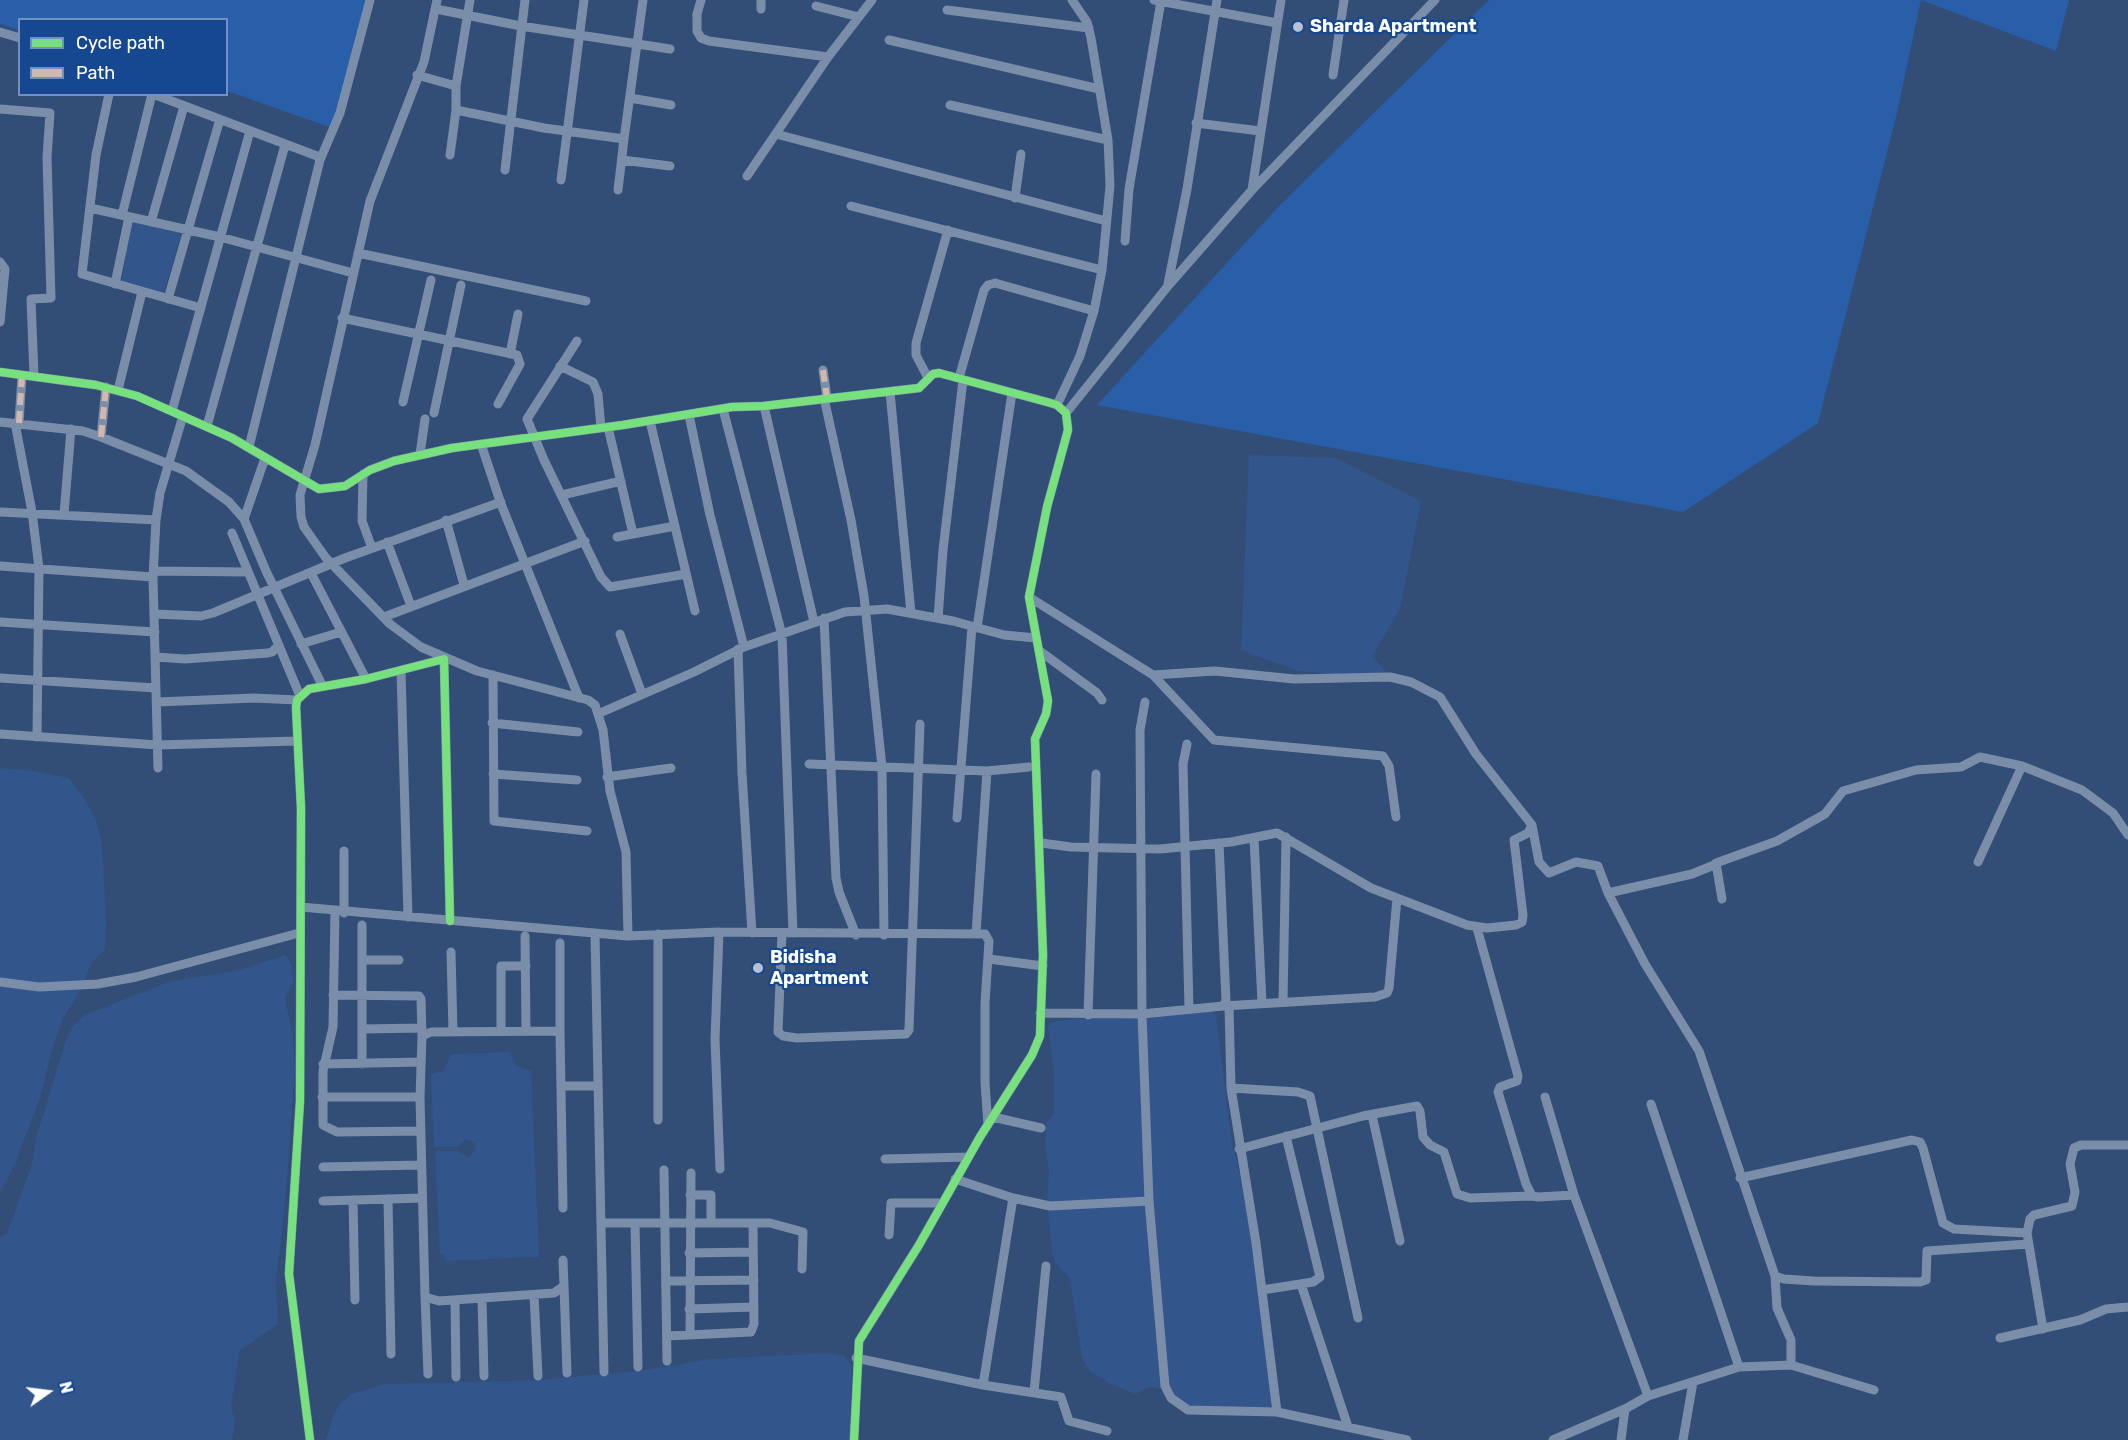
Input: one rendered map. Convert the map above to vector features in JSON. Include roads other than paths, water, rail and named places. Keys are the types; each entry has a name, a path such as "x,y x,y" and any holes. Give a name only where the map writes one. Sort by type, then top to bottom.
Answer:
{"street":[{"path":"249,447 320,160 340,113 370,0"},
{"path":"450,155 456,110 456,86 470,0"},
{"path":"505,170 525,0"},
{"path":"561,180 584,0"},
{"path":"618,190 643,0"},
{"path":"701,0 697,14 697,31 701,38 828,57"},
{"path":"747,176 828,57 872,0"},
{"path":"1057,405 1080,356 1094,311 1102,270 1110,186 1108,140 1089,28 1072,0"},
{"path":"1125,241 1129,189 1157,0 1216,5 1278,23"},
{"path":"1252,190 1281,0"},
{"path":"1333,75 1344,0"},
{"path":"854,1440 856,1358 859,1341 1037,1046 1043,966 1041,843 1035,739 1046,714 1048,701 1041,652 1036,638 1029,597 1047,507 1068,430 1066,412 1168,286 1252,190 1434,0"},
{"path":"628,936 626,852 607,777 600,713 595,705 579,698 444,659 421,647 384,617 332,564 304,527 299,507 303,482 315,445 342,318 375,183 430,42 436,4 468,15 521,26 670,49"},
{"path":"1168,286 1187,189 1216,5"},
{"path":"816,6 859,17"},
{"path":"947,10 1089,28"},
{"path":"0,32 18,37"},
{"path":"889,40 1099,89"},
{"path":"417,75 456,86"},
{"path":"109,96 96,155 81,272 201,308"},
{"path":"116,284 125,216 152,96"},
{"path":"157,96 316,156 320,160"},
{"path":"630,98 671,105"},
{"path":"950,105 1108,140"},
{"path":"151,222 184,106"},
{"path":"0,109 50,113 47,157 51,298 31,299 34,376"},
{"path":"456,110 512,122 624,139"},
{"path":"168,299 186,230 220,119"},
{"path":"1196,123 1260,131"},
{"path":"172,411 250,131"},
{"path":"776,134 1106,221"},
{"path":"207,426 285,145"},
{"path":"1015,198 1021,154"},
{"path":"622,160 670,166"},
{"path":"1110,186 1129,189"},
{"path":"851,206 1102,270"},
{"path":"90,208 220,237 353,273"},
{"path":"928,378 916,355 916,343 948,230"},
{"path":"358,253 586,301"},
{"path":"0,262 5,269 0,322"},
{"path":"403,402 430,280"},
{"path":"938,618 961,379 984,290 988,285 994,283 1094,311"},
{"path":"435,413 460,285"},
{"path":"118,390 142,292"},
{"path":"510,354 518,315"},
{"path":"342,318 517,356 520,364 498,404"},
{"path":"577,341 527,419 562,495 601,577 610,587 686,574"},
{"path":"560,366 593,382 621,481 633,534"},
{"path":"823,370 826,398 858,554 865,609 882,767 884,935"},
{"path":"0,372 118,390 207,426 249,447 303,482 319,489 345,486 363,474 420,454 535,436 650,422 723,409 919,388 928,378 939,373 1057,405 1066,412"},
{"path":"21,375 17,423 39,568 37,737"},
{"path":"101,436 106,387"},
{"path":"890,392 911,613"},
{"path":"957,818 974,628 1012,393"},
{"path":"764,406 814,622"},
{"path":"723,409 782,635 793,933"},
{"path":"689,415 741,648 742,773 752,933"},
{"path":"158,768 154,614 156,520 160,492 183,416"},
{"path":"420,454 425,419"},
{"path":"0,422 71,429 101,436 168,462 206,484 229,502 244,519 274,588 322,685"},
{"path":"650,422 695,611"},
{"path":"64,514 71,429"},
{"path":"481,444 501,502 579,698"},
{"path":"244,519 265,458"},
{"path":"363,474 362,521 372,548"},
{"path":"562,495 621,481"},
{"path":"154,614 201,616 236,606 257,594 387,542 501,502"},
{"path":"0,512 156,520"},
{"path":"446,520 464,585"},
{"path":"617,537 675,526"},
{"path":"232,532 299,698 296,741 302,808 299,933 300,1101 289,1274 310,1440"},
{"path":"384,617 585,541"},
{"path":"387,542 411,606"},
{"path":"0,566 154,574 247,572"},
{"path":"311,573 366,679"},
{"path":"1029,597 1047,611 1153,675 1214,740 1383,756 1389,766 1396,817"},
{"path":"600,713 741,648 824,618 865,609 911,613 1010,637 1036,638"},
{"path":"824,618 836,878 839,892 856,935"},
{"path":"0,622 155,632"},
{"path":"302,644 341,632"},
{"path":"620,634 642,694"},
{"path":"156,657 185,659 268,653 273,652 279,645"},
{"path":"1041,652 1097,693 1102,700"},
{"path":"157,702 299,698 309,689 322,685 366,679 444,659"},
{"path":"444,659 450,921"},
{"path":"1153,675 1215,670 1294,679 1341,675 1390,676 1411,682 1440,697 1476,754 1532,825 1539,862 1549,873 1576,862 1598,866 1608,893 1645,964 1699,1051 1775,1276 1777,1308 1791,1340 1791,1365"},
{"path":"402,671 408,918"},
{"path":"493,675 494,821 587,831"},
{"path":"0,678 156,688"},
{"path":"1145,702 1140,730 1142,1014 1149,1201 1165,1386 1171,1398 1188,1410 1277,1412 1407,1440"},
{"path":"492,723 578,732"},
{"path":"782,933 778,1032 783,1036 797,1038 906,1034 909,1030 920,724"},
{"path":"0,734 158,745 296,741"},
{"path":"1186,744 1183,764 1189,1009"},
{"path":"1608,893 1692,874 1721,860 1777,841 1825,813 1843,791 1855,786 1916,770 1962,767 1980,757 2022,766 2082,790 2113,813 2128,835"},
{"path":"809,764 987,771 1029,767"},
{"path":"1978,862 2022,766"},
{"path":"607,777 671,768"},
{"path":"976,933 987,771"},
{"path":"493,774 577,780"},
{"path":"1088,1015 1096,848 1096,774"},
{"path":"1041,843 1096,848 1184,847 1254,838 1269,833 1286,837 1351,878 1478,928 1516,926 1522,922 1514,840 1528,833 1532,825"},
{"path":"1283,1002 1286,837"},
{"path":"1254,838 1262,1003"},
{"path":"1219,843 1231,1088 1262,1290 1277,1412"},
{"path":"344,851 333,995 333,1027 323,1064 321,1117 323,1125 337,1132 421,1131"},
{"path":"1714,865 1722,899"},
{"path":"1040,1013 1142,1014 1262,1003 1375,997 1387,993 1389,988 1397,898"},
{"path":"301,907 628,936 719,932 856,935 985,934 989,941 985,1003 985,1083 991,1121"},
{"path":"362,925 362,1064"},
{"path":"1478,928 1518,1076 1517,1081 1500,1087 1499,1101 1532,1196"},
{"path":"719,932 715,1039 720,1169"},
{"path":"0,982 39,987 98,984 136,977 299,933"},
{"path":"658,933 658,1120"},
{"path":"595,934 604,1372"},
{"path":"525,936 526,1030"},
{"path":"560,943 563,1208"},
{"path":"451,952 453,1032"},
{"path":"989,959 1043,966"},
{"path":"362,960 399,960"},
{"path":"501,1030 501,966 526,966"},
{"path":"333,995 419,996 422,999 420,1097 428,1374"},
{"path":"362,1029 422,1032 560,1031"},
{"path":"323,1064 421,1062"},
{"path":"562,1086 598,1086"},
{"path":"1231,1088 1306,1093 1313,1101 1358,1318"},
{"path":"322,1097 420,1097"},
{"path":"1545,1097 1574,1195 1648,1396"},
{"path":"1651,1104 1739,1367"},
{"path":"1239,1149 1413,1105 1419,1107 1424,1137 1430,1145 1444,1152 1455,1190 1462,1197 1574,1195"},
{"path":"1372,1115 1400,1241"},
{"path":"991,1121 1041,1128"},
{"path":"1262,1290 1318,1281 1320,1277 1286,1136"},
{"path":"1740,1178 1912,1140 1920,1142 1923,1148 1943,1223 1954,1229 2027,1233"},
{"path":"2043,1329 2027,1233 2030,1219 2034,1215 2072,1206 2075,1192 2070,1164 2074,1148 2081,1145 2128,1145"},
{"path":"885,1159 968,1157"},
{"path":"323,1167 422,1166"},
{"path":"664,1170 668,1361"},
{"path":"690,1334 691,1173"},
{"path":"955,1179 1013,1198 1062,1206 1149,1201"},
{"path":"690,1196 711,1196 711,1223"},
{"path":"323,1201 422,1198"},
{"path":"983,1385 1013,1198"},
{"path":"388,1199 392,1354"},
{"path":"353,1200 355,1300"},
{"path":"889,1235 891,1203 942,1203"},
{"path":"601,1223 770,1223 803,1232 802,1269"},
{"path":"635,1223 638,1367"},
{"path":"667,1336 751,1332 754,1307 753,1223"},
{"path":"1775,1276 1784,1279 1814,1281 1920,1282 1926,1280 1927,1251 2029,1244"},
{"path":"689,1253 753,1252"},
{"path":"563,1260 567,1374"},
{"path":"1034,1392 1046,1266"},
{"path":"666,1281 754,1280"},
{"path":"1301,1284 1348,1427"},
{"path":"425,1297 439,1301 534,1295 554,1293 564,1286"},
{"path":"534,1295 538,1376"},
{"path":"483,1298 484,1376"},
{"path":"455,1300 456,1377"},
{"path":"690,1309 754,1307"},
{"path":"2000,1338 2080,1320 2106,1309 2128,1307"},
{"path":"856,1358 983,1385 1061,1397 1069,1421 1107,1431"},
{"path":"1555,1440 1625,1409 1648,1396 1739,1367 1791,1365 1874,1390"},
{"path":"1683,1440 1693,1382"},
{"path":"1621,1440 1625,1409"}],"place":[{"name":"Sharda Apartment","path":"1298,27"},
{"name":"Bidisha Apartment","path":"758,968"}]}
